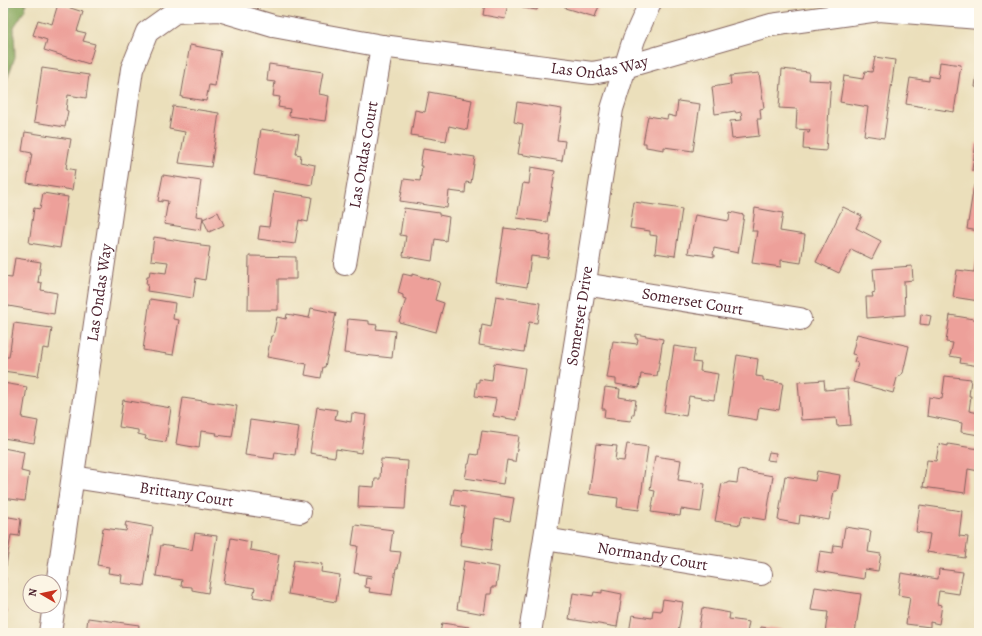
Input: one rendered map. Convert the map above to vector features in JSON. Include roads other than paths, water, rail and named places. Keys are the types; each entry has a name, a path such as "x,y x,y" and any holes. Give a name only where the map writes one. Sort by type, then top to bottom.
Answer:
{"street":[{"name":"Somerset Drive","path":"530,633 612,109 634,39 650,3"},
{"name":"Las Ondas Way","path":"50,633 132,69 147,32 175,12 220,6 272,26 382,46 592,73 625,67 771,25 879,10 979,18"},
{"name":"Las Ondas Court","path":"345,264 382,46"},
{"name":"Somerset Court","path":"584,284 800,318"},
{"name":"Brittany Court","path":"73,477 300,512"},
{"name":"Normandy Court","path":"545,539 761,574"}],"waterway":[{"path":"3,26 7,3"}]}
